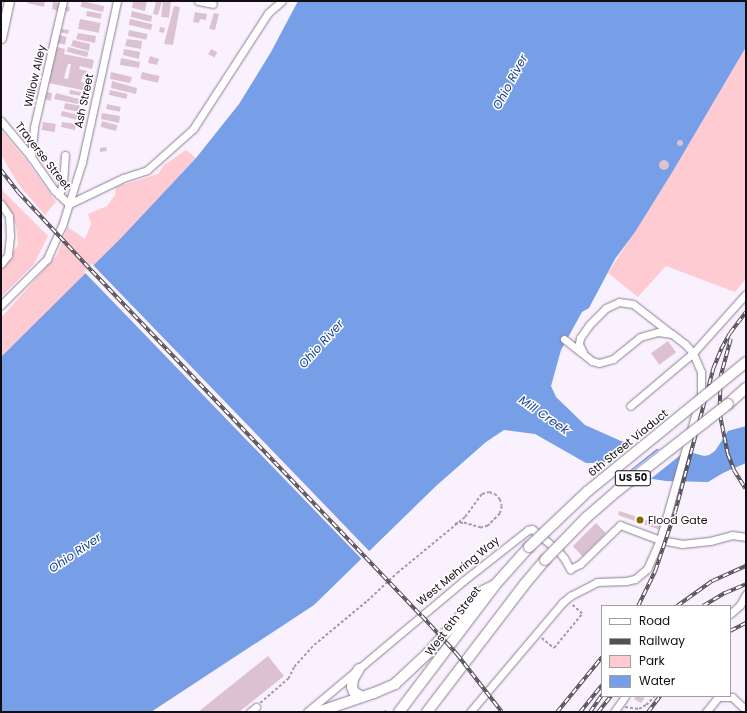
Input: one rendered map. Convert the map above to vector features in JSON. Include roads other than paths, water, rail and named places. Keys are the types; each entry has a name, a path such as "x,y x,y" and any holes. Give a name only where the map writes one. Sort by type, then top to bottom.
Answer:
{"highway":[{"name":"6th Street Viaduct","path":"529,547 588,491 746,362"},
{"name":"US 50","path":"426,712 524,584 587,517 746,388"},
{"name":"West 6th Street","path":"399,712 495,585 529,547"},
{"path":"318,712 385,689 404,677 483,591 495,585"},
{"path":"359,669 353,679 352,686 354,692 362,697"}],"main road":[{"path":"1,38 9,1"}],"street":[{"name":"Willow Alley","path":"31,157 34,127 63,1"},
{"name":"Ash Street","path":"1,305 47,259 62,226 82,162 118,1"},
{"path":"198,1 213,4"},
{"path":"69,204 123,178 147,170 193,129 268,14 282,1"},
{"name":"Traverse Street","path":"1,121 59,194 69,204"},
{"path":"59,194 62,183 65,155"},
{"path":"1,204 9,216 10,236 8,255 1,264"},
{"path":"630,406 693,353 746,294"},
{"path":"470,712 566,599 597,582 626,581 642,574 651,563 660,540 690,438 701,394 702,381 700,368 693,353 686,344 633,304 619,302 606,308 598,315 580,338 580,349 585,356"},
{"path":"564,339 592,361 605,362 613,359 640,337 658,332 672,334"},
{"name":"West Mehring Way","path":"307,712 463,580 528,530 532,530 559,552 570,569 580,564 620,525 660,540"},
{"path":"660,540 682,544 710,541 734,535 746,537"},
{"path":"731,613 738,608 746,594"},
{"path":"616,709 625,697"},
{"path":"706,712 718,697 732,697 746,710"},
{"path":"250,712 256,707"},
{"path":"318,712 331,712"}],"water":[{"path":"298,1 746,1 746,47 673,171 635,232 615,259 589,308 582,312 561,350 551,386 556,397 585,425 621,441 654,449 679,449 704,456 709,455 715,451 728,431 746,426 746,463 723,473 708,482 666,481 633,476 595,463 586,463 535,434 504,430 486,442 436,486 314,605 151,712 1,712 1,357 121,238 196,158 239,104 271,52"}],"railway":[{"path":"1,170 19,193 92,271 422,616 457,654 502,712"},
{"path":"638,605 655,571 675,512 713,369 721,349 730,333 746,312"},
{"path":"731,339 721,377 720,414 728,454 734,470 746,489"},
{"path":"678,605 712,581 746,566"},
{"path":"705,605 725,593 746,584"},
{"path":"731,630 746,623"},
{"path":"557,712 601,658"},
{"path":"580,712 601,686"},
{"path":"590,712 601,696"},
{"path":"598,712 610,697"},
{"path":"648,712 659,697"}],"place":[{"name":"Flood Gate","path":"640,520"}],"water label":[{"name":"Ohio River","path":"510,82"},
{"name":"Ohio River","path":"321,344"},
{"name":"Mill Creek","path":"544,415"},
{"name":"Ohio River","path":"75,553"}]}
